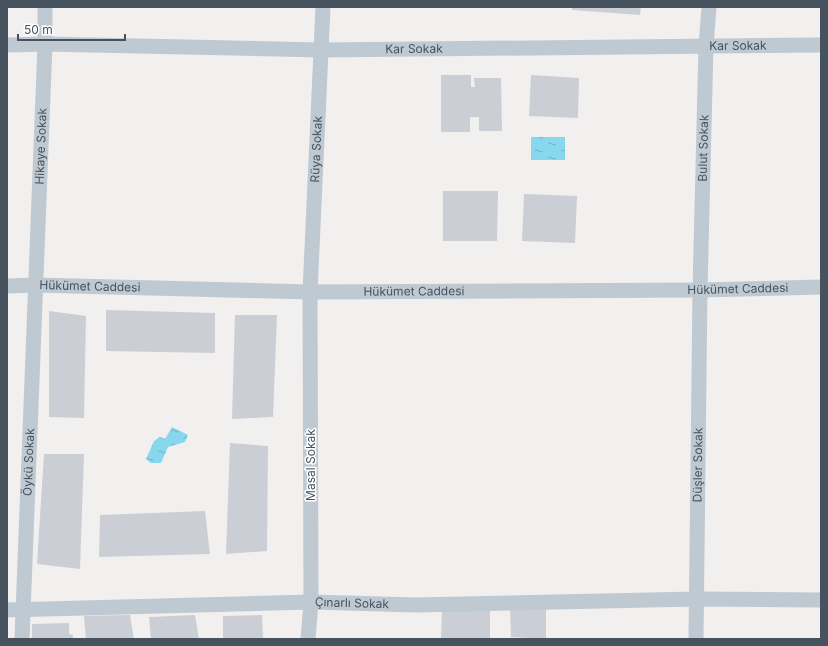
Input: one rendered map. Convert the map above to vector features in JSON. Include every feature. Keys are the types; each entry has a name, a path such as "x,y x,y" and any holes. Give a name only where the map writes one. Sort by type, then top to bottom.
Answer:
{"street":[{"name":"Hikaye Sokak","path":"35,285 46,44 45,7"},
{"name":"Rüya Sokak","path":"310,292 323,7"},
{"name":"Bulut Sokak","path":"700,290 706,46 709,7"},
{"name":"Kar Sokak","path":"7,45 46,44 321,50 821,45"},
{"name":"Hükümet Caddesi","path":"7,286 35,285 310,292 700,290 821,287"},
{"name":"Öykü Sokak","path":"22,639 35,285"},
{"name":"Düşler Sokak","path":"696,639 700,290"},
{"name":"Masal Sokak","path":"308,639 311,602 310,292"},
{"name":"Çınarlı Sokak","path":"7,610 311,602 416,605 696,599 821,600"}],"water":[{"path":"531,137 565,137 565,160 531,160"},
{"path":"172,427 188,435 185,442 168,447 161,463 151,463 146,459 154,441 160,437 165,439"}],"building":[{"path":"572,7 641,7 640,15 572,10"},
{"path":"441,75 471,75 471,87 475,87 474,78 501,78 502,131 479,131 479,117 470,117 470,132 441,132"},
{"path":"531,75 579,78 578,118 529,116"},
{"path":"443,191 498,191 497,241 443,241"},
{"path":"524,194 577,196 575,243 522,241"},
{"path":"106,310 215,313 215,353 106,351"},
{"path":"49,311 86,316 84,418 49,417"},
{"path":"235,315 277,315 273,417 232,419"},
{"path":"230,443 268,446 267,551 226,554"},
{"path":"44,454 84,454 80,569 37,564"},
{"path":"205,511 210,554 99,557 100,515"},
{"path":"510,606 546,606 546,639 511,637"},
{"path":"442,608 490,609 490,639 441,639"},
{"path":"130,615 134,639 86,639 84,616"},
{"path":"195,615 199,639 151,639 149,617"},
{"path":"262,615 263,639 223,639 223,616"},
{"path":"69,623 69,634 73,635 73,639 32,639 32,624"}]}
